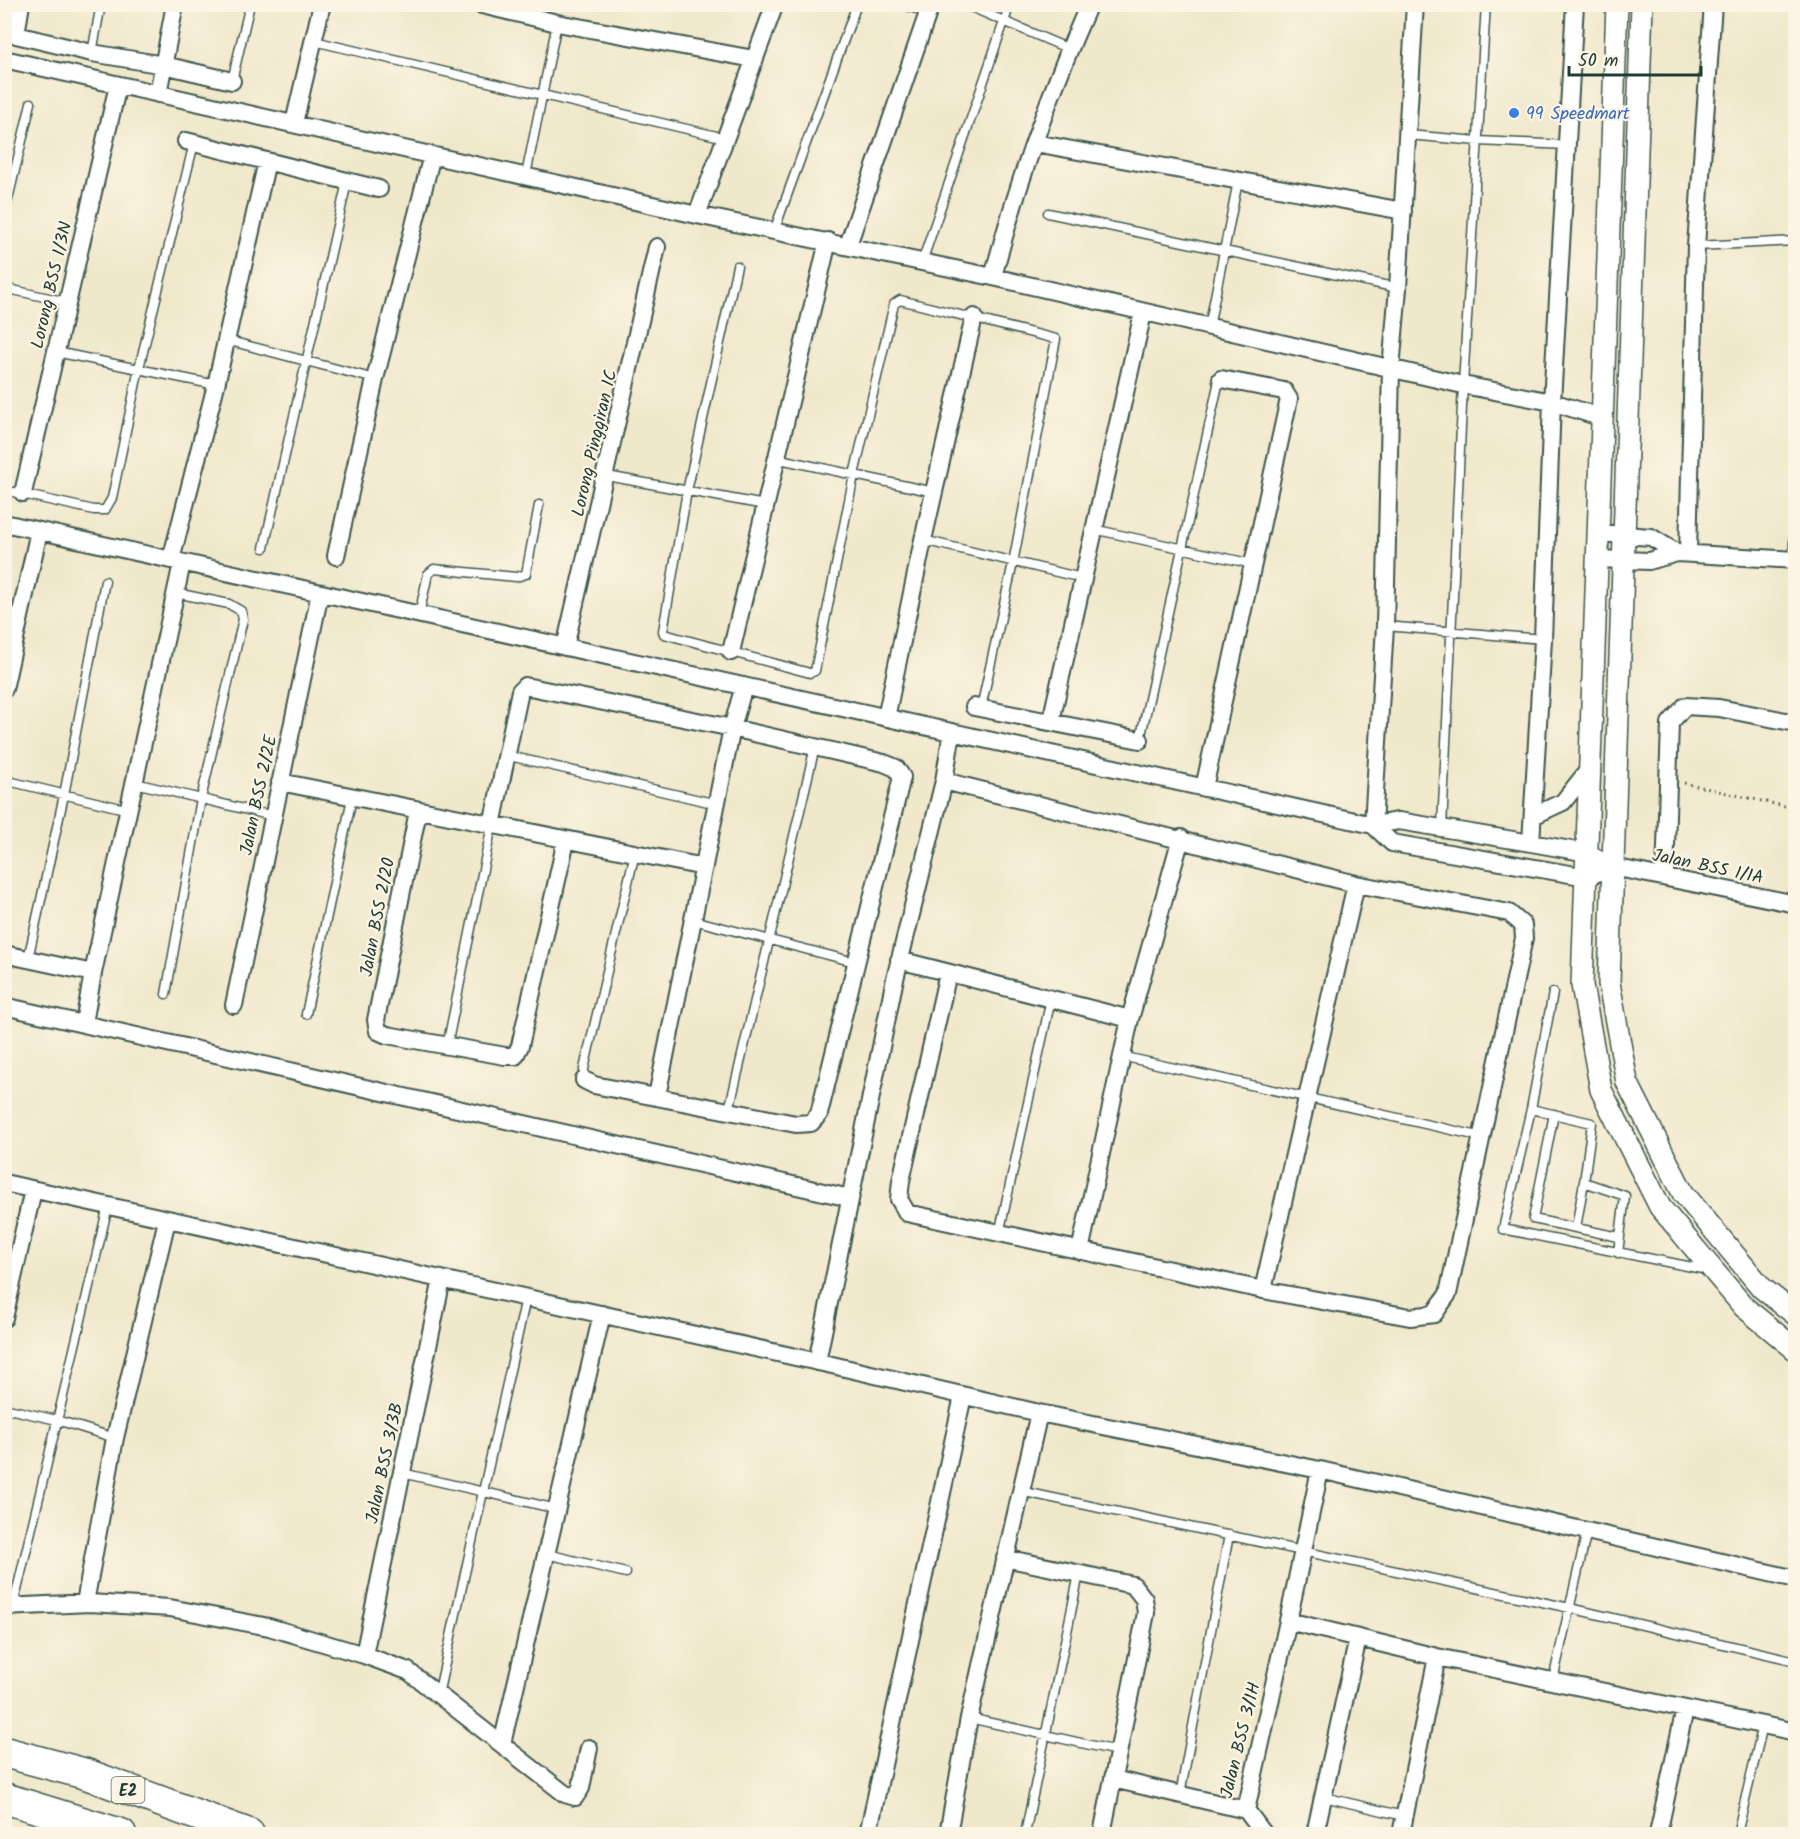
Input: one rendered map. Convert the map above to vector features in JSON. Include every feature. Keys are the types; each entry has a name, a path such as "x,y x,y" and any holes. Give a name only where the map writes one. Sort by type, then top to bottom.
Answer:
{"highway":[{"name":"E2","path":"4,1752 86,1774 249,1834"},
{"name":"E2","path":"4,1798 121,1834"}],"street":[{"path":"21,4 10,33 92,53 164,65 232,81"},
{"path":"158,94 175,4"},
{"path":"294,123 322,4"},
{"path":"478,4 557,23 754,59"},
{"path":"697,215 775,4"},
{"path":"993,277 1009,214 1069,49 1089,4"},
{"path":"1373,825 1385,626 1391,369 1415,4"},
{"path":"1532,843 1552,402 1575,4"},
{"path":"1617,4 1582,986 1601,1090 1660,1207 1744,1307 1796,1350"},
{"path":"1642,4 1609,983 1627,1082 1683,1192 1762,1288 1796,1315"},
{"path":"1683,553 1696,246 1713,4"},
{"path":"848,246 929,8"},
{"path":"4,59 697,215 993,277 1463,386 1552,402 1603,418"},
{"name":"Lorong BSS 1/3N","path":"23,493 118,85"},
{"path":"190,142 379,189"},
{"path":"1035,143 1402,211"},
{"path":"336,556 375,379 432,155"},
{"path":"84,1023 176,593 177,561 267,161"},
{"path":"731,652 828,241"},
{"name":"Lorong Pinggiran 1C","path":"566,647 607,476 657,247"},
{"path":"1050,721 1143,313"},
{"path":"886,718 923,540 974,317"},
{"path":"1204,788 1288,394 1284,391 1221,379"},
{"path":"4,523 1373,825 1392,843 1587,878 1613,867"},
{"path":"4,689 39,531"},
{"path":"1598,533 1625,533 1651,537 1683,553"},
{"path":"1597,559 1649,561 1683,553 1794,560"},
{"name":"Jalan BSS 2/2E","path":"234,1005 320,593"},
{"path":"492,825 520,691 525,686 732,728 884,763 896,768 902,777 819,1114 811,1123 796,1124 594,1085 584,1080"},
{"path":"657,1096 732,728 744,686"},
{"path":"1665,877 1670,723 1685,706 1719,708 1796,723"},
{"path":"977,707 1140,740"},
{"path":"817,1362 899,960 944,781 952,732"},
{"path":"1533,816 1563,802 1590,768"},
{"path":"944,781 1181,838 1356,884 1509,913 1524,925 1524,939 1448,1294 1434,1314 1410,1317 1263,1290 907,1213 899,1199 901,1181 948,972"},
{"path":"280,782 704,867"},
{"name":"Jalan BSS 2/20","path":"418,811 376,1020 378,1031 387,1035 447,1046"},
{"name":"Jalan BSS 1/1A","path":"1373,825 1399,820 1587,853 1613,867 1796,904"},
{"path":"1080,1251 1130,1019 1181,838"},
{"path":"447,1046 515,1056 520,1046 566,840"},
{"path":"1263,1290 1356,884"},
{"path":"4,954 93,973"},
{"path":"899,960 1130,1019"},
{"path":"4,1006 850,1198"},
{"path":"4,1184 602,1314 1039,1413 1320,1470 1796,1579"},
{"path":"4,1318 33,1190"},
{"path":"85,1603 116,1438 167,1220"},
{"name":"Jalan BSS 3/3B","path":"364,1655 442,1279"},
{"path":"502,1744 602,1314"},
{"path":"868,1834 963,1396"},
{"path":"948,1834 969,1718 1039,1413"},
{"name":"Jalan BSS 3/1H","path":"1113,1779 1246,1810 1320,1470"},
{"path":"1005,1558 1133,1585 1144,1599 1146,1613 1102,1834"},
{"path":"9,1607 85,1603 170,1608 269,1627 364,1655 408,1671 566,1794 575,1797 581,1788 589,1748"},
{"path":"1288,1621 1437,1657 1796,1732"},
{"path":"1315,1834 1358,1638"},
{"path":"1405,1829 1437,1657"},
{"path":"1658,1834 1685,1709"},
{"path":"1246,1810 1264,1834"}],"lane":[{"path":"92,53 101,4"},
{"path":"232,81 250,4"},
{"path":"774,231 857,4"},
{"path":"902,4 929,8"},
{"path":"964,4 1069,49"},
{"path":"922,262 1010,4"},
{"path":"1442,828 1463,386 1486,4"},
{"path":"526,175 557,23"},
{"path":"314,41 725,138"},
{"path":"4,216 31,103"},
{"path":"1408,135 1568,145"},
{"path":"4,490 105,510 112,498 190,142"},
{"path":"1209,327 1226,251 1238,181"},
{"path":"264,548 308,363 347,182"},
{"path":"1048,213 1398,288"},
{"path":"1696,246 1796,241"},
{"path":"737,266 687,491 663,631 664,634 810,673 815,671 854,475 894,304 900,300 1056,339 1013,563 977,707"},
{"path":"4,288 66,302"},
{"path":"226,340 375,379"},
{"path":"56,352 216,385"},
{"path":"1140,740 1180,548 1221,379"},
{"path":"775,458 934,492"},
{"path":"607,476 765,505"},
{"path":"419,615 428,574 434,569 516,577 526,574 539,506"},
{"path":"1794,560 1796,507"},
{"path":"1092,529 1253,564"},
{"path":"923,540 1082,578"},
{"path":"28,959 64,795 105,581"},
{"path":"166,994 201,799 243,619 241,611 229,604 176,593"},
{"path":"1385,626 1543,639"},
{"path":"729,1110 815,747"},
{"path":"505,755 717,804"},
{"path":"4,780 129,810"},
{"path":"135,783 273,816"},
{"path":"306,1014 352,798"},
{"path":"447,1046 492,825"},
{"path":"584,1080 587,1057 635,853"},
{"path":"693,920 855,962"},
{"path":"1553,993 1532,1109 1503,1229 1714,1272"},
{"path":"999,1234 1050,999"},
{"path":"1121,1056 1483,1137"},
{"path":"1532,1109 1592,1123 1576,1228"},
{"path":"1554,1114 1533,1219 1619,1237"},
{"path":"1584,1182 1625,1196 1618,1253"},
{"path":"9,1607 108,1206"},
{"path":"438,1695 526,1298"},
{"path":"4,1408 57,1420 116,1438"},
{"path":"402,1473 558,1509"},
{"path":"1020,1491 1570,1608 1796,1661"},
{"path":"1553,1680 1587,1530"},
{"path":"1180,1795 1229,1535"},
{"path":"547,1554 626,1572"},
{"path":"1025,1834 1079,1574"},
{"path":"969,1718 1117,1751"},
{"path":"1737,1834 1763,1725"},
{"path":"1324,1797 1405,1829"}],"path":[{"path":"1668,779 1796,808"}],"place":[{"name":"99 Speedmart","path":"1514,113"}]}
